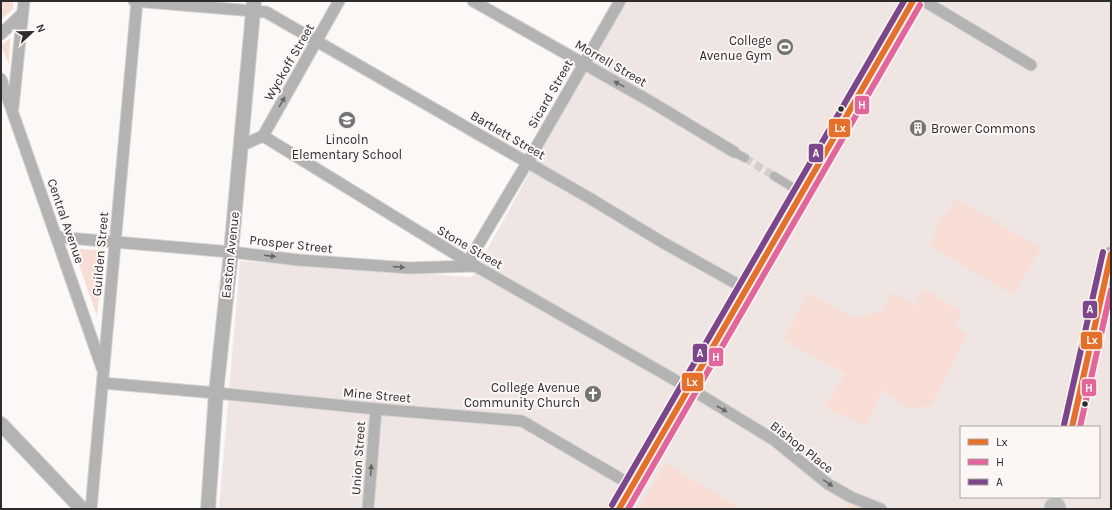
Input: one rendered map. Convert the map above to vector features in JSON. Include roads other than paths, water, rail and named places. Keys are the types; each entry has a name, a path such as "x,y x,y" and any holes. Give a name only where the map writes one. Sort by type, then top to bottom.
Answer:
{"street":[{"path":"12,111 24,1"},
{"name":"Bartlett Street","path":"134,1 254,6 317,40 662,242 746,289"},
{"name":"Guilden Street","path":"91,509 137,1"},
{"name":"Wyckoff Street","path":"262,136 339,1"},
{"name":"Morrell Street","path":"473,1 653,103 734,152"},
{"name":"Sicard Street","path":"471,264 620,1"},
{"path":"619,509 913,1"},
{"path":"924,1 1031,64"},
{"name":"Easton Avenue","path":"208,509 216,393 254,6"},
{"path":"1,34 22,14"},
{"name":"Central Avenue","path":"1,78 104,377"},
{"path":"240,146 262,136"},
{"name":"Stone Street","path":"262,136 471,264 689,388"},
{"path":"734,152 745,158"},
{"path":"774,176 792,187"},
{"name":"Prosper Street","path":"56,237 115,241 299,260 409,268 471,264"},
{"path":"1072,426 1111,254"},
{"name":"Mine Street","path":"104,377 216,393 376,410 522,422 633,486"},
{"name":"Bishop Place","path":"689,388 702,398 774,440 828,484 851,497 881,509"},
{"name":"Union Street","path":"368,509 376,410"},
{"path":"1,424 82,509"}],"tunnel":[{"path":"745,158 774,176"}],"place":[{"name":"College Avenue Gym","path":"785,47"},
{"name":"Lincoln Elementary School","path":"347,120"},
{"name":"Brower Commons","path":"918,128"},
{"name":"College Avenue Community Church","path":"593,394"}]}
